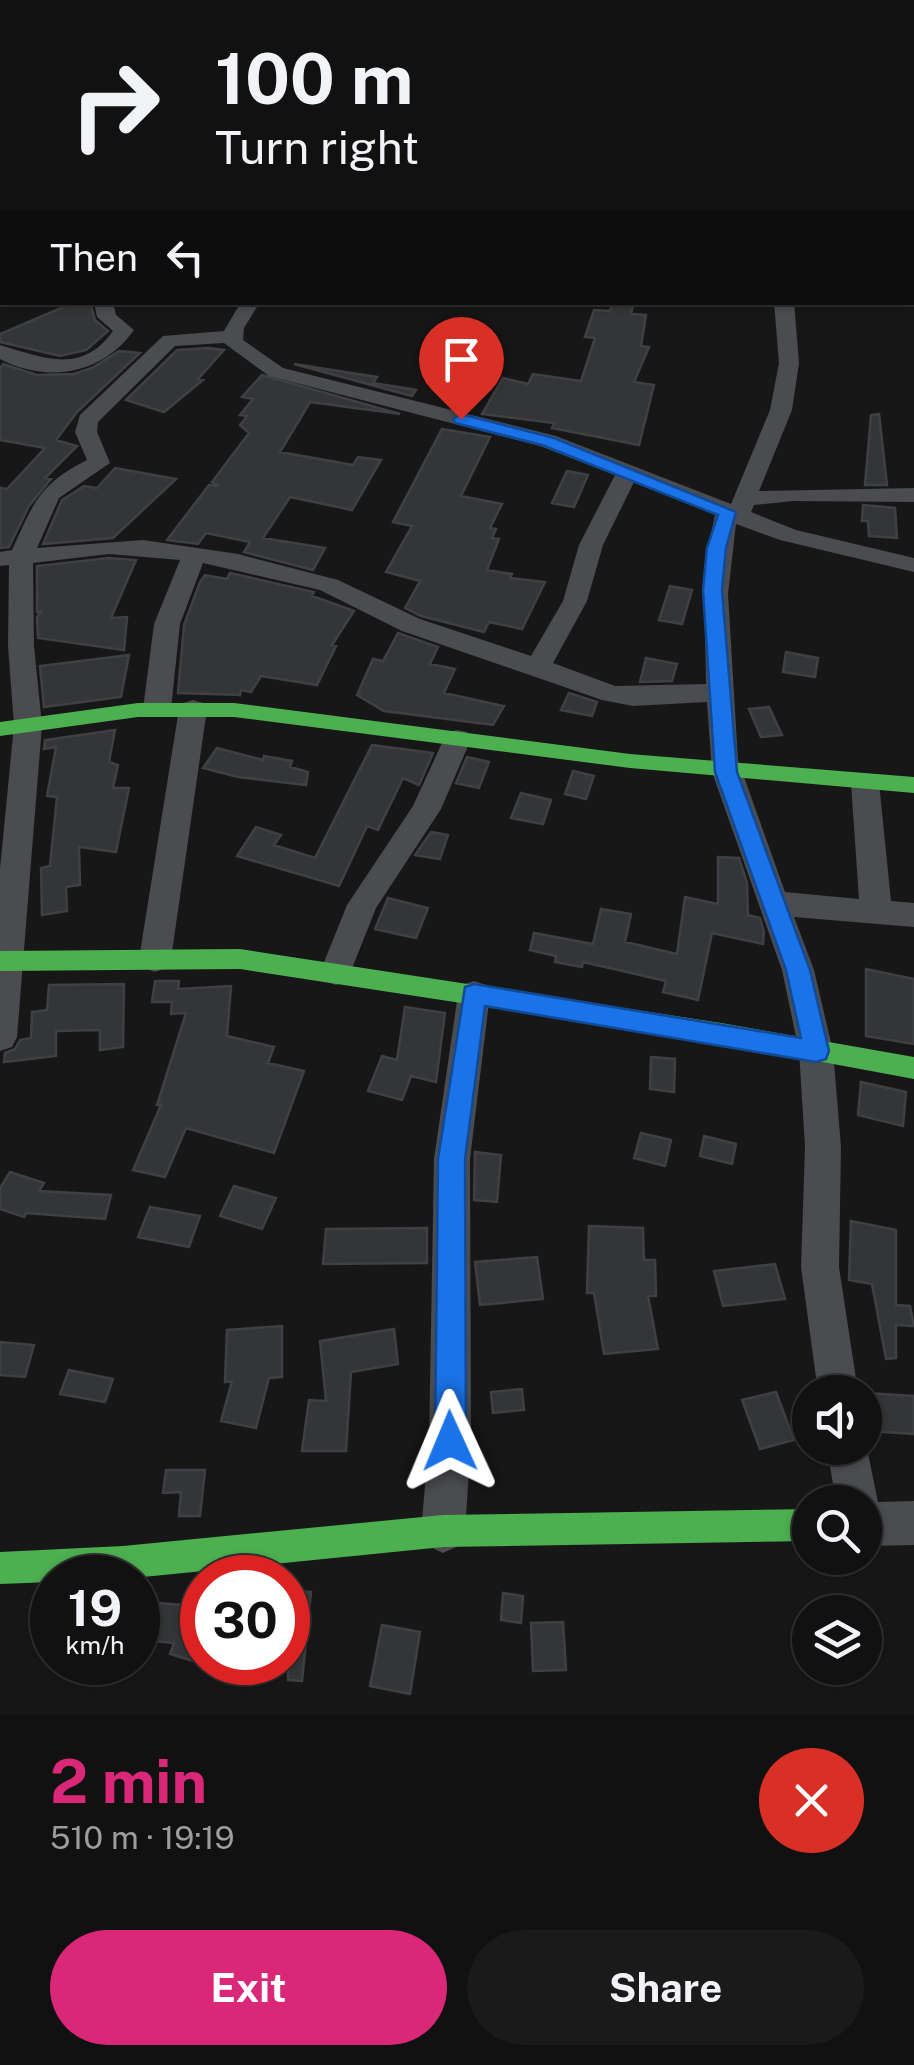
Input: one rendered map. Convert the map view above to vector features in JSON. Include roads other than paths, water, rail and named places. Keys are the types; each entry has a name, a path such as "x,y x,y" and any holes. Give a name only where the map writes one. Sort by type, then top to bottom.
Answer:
{"street":[{"path":"0,351 22,362 87,364 100,358 124,330 107,316 104,305"},
{"path":"249,305 233,342 276,372 548,442 736,509 788,535 914,565"},
{"path":"784,305 789,363 786,390 781,410 716,548 713,590 726,772 798,970 816,1051 823,1147 820,1267 836,1375"},
{"path":"0,1036 28,725 11,558 49,496 65,480 100,463 86,432 88,420 116,389 170,340 232,337"},
{"path":"538,667 575,601 591,545 628,471"},
{"path":"736,509 793,494 914,496"},
{"path":"11,558 110,547 238,561 328,585 411,625 611,694 634,697 719,692"},
{"path":"157,709 167,624 194,555"},
{"path":"0,729 157,709 289,714 726,772 914,785"},
{"path":"154,959 194,709"},
{"path":"336,972 362,905 426,810 457,739"},
{"path":"865,783 876,912"},
{"path":"773,902 914,915"},
{"path":"5,961 240,960 474,994 914,1068"},
{"path":"443,1532 450,1441 452,1159 474,994"},
{"path":"882,1524 914,1523"},
{"path":"0,1568 123,1562 443,1532 792,1524"}]}
